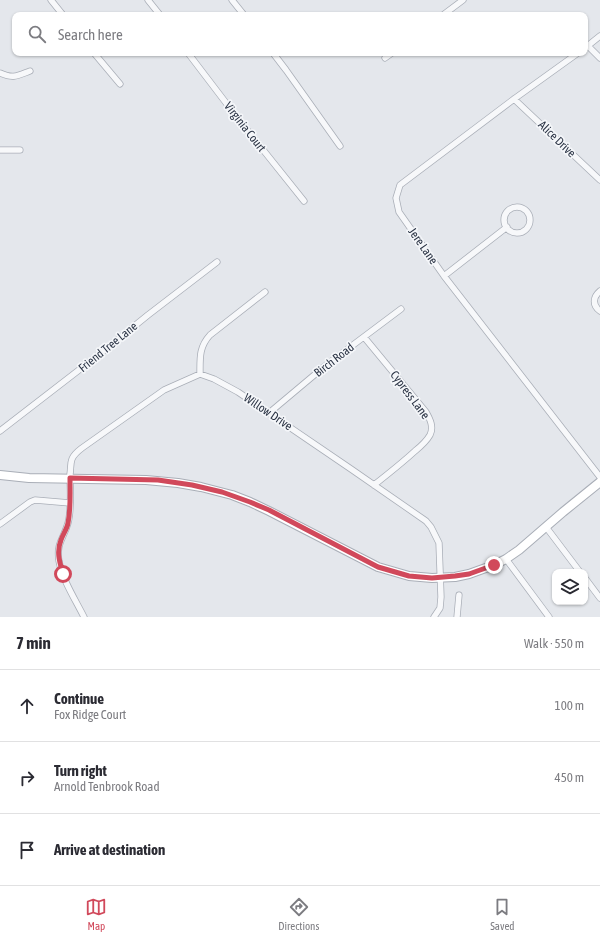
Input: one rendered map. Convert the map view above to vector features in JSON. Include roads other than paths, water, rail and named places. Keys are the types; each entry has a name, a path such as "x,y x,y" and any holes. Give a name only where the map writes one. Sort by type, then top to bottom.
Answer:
{"street":[{"path":"51,0 61,12"},
{"path":"148,0 158,12"},
{"path":"232,0 242,12"},
{"path":"447,12 461,1"},
{"path":"588,45 600,36"},
{"path":"588,49 600,58"},
{"path":"97,56 120,84"},
{"name":"Virginia Court","path":"190,56 227,105 304,200"},
{"path":"275,56 340,146"},
{"name":"Jere Lane","path":"574,56 514,98 400,185 396,198 399,212 444,276 600,476"},
{"path":"0,73 9,77 30,71"},
{"name":"Alice Drive","path":"514,98 600,180"},
{"path":"0,150 20,150"},
{"path":"518,207 522,208 528,214 530,222 526,229 518,233 507,227 504,220 510,209 518,207"},
{"path":"444,276 507,227"},
{"name":"Friend Tree Lane","path":"0,431 217,262"},
{"path":"600,291 594,298 595,306 600,311"},
{"path":"84,617 63,574 58,550 68,523 72,458 82,448 164,390 200,374 204,342 210,335 265,292"},
{"name":"Birch Road","path":"269,413 325,366 401,309"},
{"name":"Cypress Lane","path":"364,337 426,412 432,425 430,435 424,443 374,485"},
{"name":"Willow Drive","path":"200,374 220,381 238,392 426,521 431,527 439,543 441,603 438,616"},
{"path":"0,475 29,478 158,480 212,489 269,510 378,567 409,576 422,578 441,578 469,574 506,559 519,550 600,482"},
{"path":"0,524 35,500 70,503"},
{"path":"546,527 578,569"},
{"path":"506,559 549,617"},
{"path":"588,582 600,598"},
{"path":"456,617 459,595"}]}
